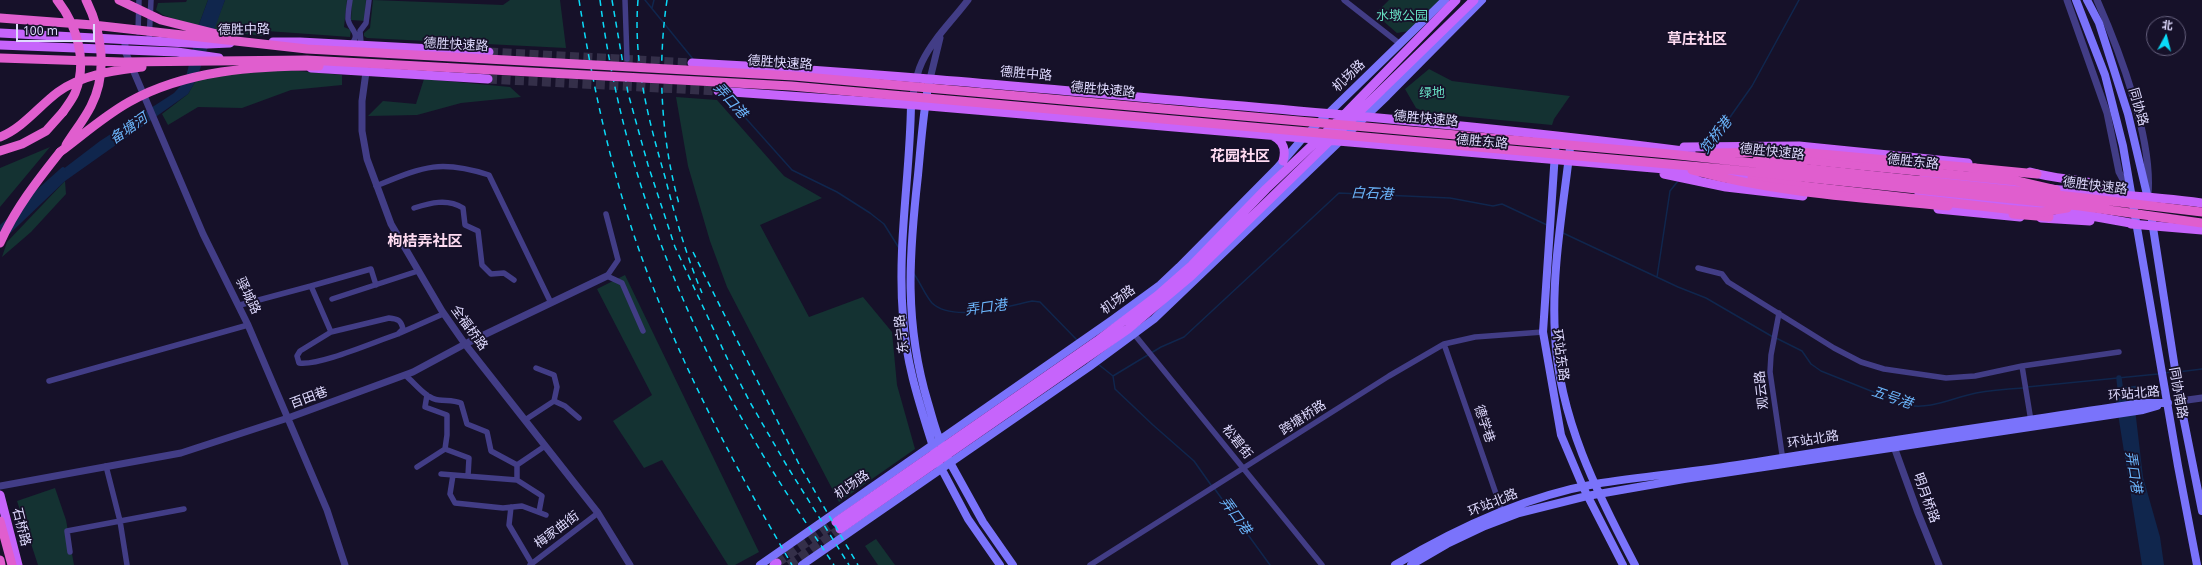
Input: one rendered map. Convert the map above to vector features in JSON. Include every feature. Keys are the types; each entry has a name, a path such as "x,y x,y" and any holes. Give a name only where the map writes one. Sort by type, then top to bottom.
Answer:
{"highway":[{"path":"0,151 22,144 46,131 64,112 75,93 81,73 78,42 66,12 56,0"},
{"path":"0,243 26,196 86,115 99,82 101,70 100,44 94,18 86,0"},
{"path":"119,0 161,20 259,45"},
{"name":"德胜快速路","path":"0,18 107,27 259,45 373,54 794,76 1669,154 2083,202 2202,223"},
{"path":"0,137 24,121 57,93 84,79 109,71 193,57"},
{"name":"德胜快速路","path":"0,58 62,62 193,57 307,60 791,86 1669,169 2202,212"},
{"path":"60,152 101,120 130,102 157,89 185,79 216,73 274,67 317,66 363,68 399,64"},
{"path":"1669,154 1799,152 2037,174"},
{"path":"1754,160 1807,160 2017,181 2083,202"},
{"path":"1669,169 1780,188 1832,195 2049,217"},
{"path":"1752,177 1803,186 2015,210 2042,212 2083,202"},
{"path":"0,521 16,564"},
{"path":"0,560 2,565"}],"main road":[{"name":"机场路","path":"760,565 945,451 1019,390 1080,358 1100,344 1114,324 1174,272 1283,161 1303,138 1445,0"},
{"name":"机场路","path":"1114,324 1158,295 1192,264 1266,189 1344,115 1456,0"},
{"name":"机场路","path":"1361,116 1474,0"},
{"name":"机场路","path":"1100,344 1137,337 1333,141 1482,0"},
{"name":"同协路","path":"2076,0 2105,75 2116,113 2136,224"},
{"name":"同协路","path":"2087,0 2098,23 2124,99 2148,195 2152,224"},
{"name":"德胜中路","path":"0,33 138,41 194,42 207,44 300,42 489,52"},
{"path":"0,45 125,51 267,65 488,78"},
{"name":"德胜中路","path":"697,63 930,79 1361,116"},
{"name":"东宁路","path":"930,79 925,106 911,234 910,290 918,364 945,451 983,522 1013,565"},
{"path":"722,92 925,106 1333,141"},
{"name":"东宁路","path":"911,105 901,280 902,318 909,365 924,424 936,457 968,519 1000,565"},
{"name":"德胜东路","path":"1361,116 1571,136 1717,152 1754,160 2131,196 2148,195 2202,203"},
{"path":"1270,135 1281,142 1285,154 1283,161"},
{"name":"环站东路","path":"1556,135 1543,332 1561,436 1582,488 1588,496 1623,565"},
{"name":"环站东路","path":"1571,136 1558,256 1555,336 1559,368 1565,402 1594,485 1635,565"},
{"name":"德胜东路","path":"1333,141 1752,177 2041,207 2136,224"},
{"name":"德胜东路","path":"1717,152 1799,146 1999,166 2112,187 2131,196"},
{"name":"德胜东路","path":"1669,169 1691,180 1760,191 2036,218 2049,217 2152,224 2202,230"},
{"path":"1252,192 1266,189"},
{"name":"同协南路","path":"2136,224 2197,565"},
{"name":"同协南路","path":"2152,224 2180,401 2202,511"},
{"name":"机场路","path":"838,525 1158,304 1241,232"},
{"name":"环站北路","path":"1411,565 1447,544 1485,526 1525,511 1588,496 2031,419 2109,412 2168,403"},
{"name":"机场路","path":"802,565 936,457"},
{"name":"环站北路","path":"1395,565 1426,546 1502,511 1537,498 1594,485 1783,461"},
{"name":"石桥路","path":"0,495 16,564"}],"street":[{"path":"138,41 139,0"},
{"path":"149,41 151,0"},
{"path":"350,0 348,19 355,36 351,44"},
{"path":"363,45 361,43 360,36 368,19 369,0"},
{"path":"625,0 628,59"},
{"path":"911,105 916,78 922,62 968,0"},
{"path":"1344,0 1400,44"},
{"path":"2067,0 2107,112 2119,172 2131,196"},
{"path":"2096,0 2124,68 2144,144 2150,175 2148,195"},
{"path":"352,27 363,28"},
{"path":"930,79 942,34"},
{"name":"驿城路","path":"125,40 125,51 145,98 204,234 240,305 327,510 345,565"},
{"path":"2124,68 2124,99"},
{"name":"全福桥路","path":"366,72 362,101 362,131 367,159 391,224 443,314 464,344 598,514 630,565"},
{"path":"376,186 415,170 435,166 467,168 489,175 551,303"},
{"path":"414,208 435,202 456,204 463,208 465,225 478,231 482,265 491,274 504,273 514,280"},
{"path":"606,214 618,260 607,276 622,283 644,331"},
{"path":"1698,268 1722,274 1728,282 1834,348 1861,362 1884,370 1946,378 1975,376 2022,366 2119,352"},
{"path":"240,305 371,269 376,285"},
{"path":"332,299 418,272"},
{"name":"百田巷","path":"0,486 181,453 288,418 405,375 464,344 607,276"},
{"path":"311,286 331,332"},
{"name":"观云路","path":"1780,313 1771,355 1770,372 1783,461"},
{"path":"398,334 403,329 401,322 397,318 389,318 331,332 300,351 297,356 299,363 305,364 328,358 398,334 443,314"},
{"path":"49,380 248,325"},
{"name":"跨塘桥路","path":"1090,565 1389,376 1444,344 1475,337 1543,332"},
{"name":"松碧街","path":"1137,337 1322,565"},
{"name":"德学巷","path":"1444,344 1502,511"},
{"path":"2022,366 2031,419"},
{"path":"525,420 554,401 556,387 554,375 536,368"},
{"path":"405,375 427,395 437,400 455,400 461,404 467,424 487,432 492,452 518,465"},
{"path":"417,467 444,449 447,434 446,415 425,407 427,395"},
{"path":"2180,401 2202,398"},
{"path":"554,401 565,406 579,418"},
{"name":"明月桥路","path":"1893,443 1918,513 1939,565"},
{"path":"518,465 545,446"},
{"path":"444,449 469,458 468,476"},
{"path":"517,480 518,465"},
{"path":"106,466 120,521 127,565"},
{"path":"441,474 517,480 542,496 540,512"},
{"path":"452,475 450,494 456,503 511,507 522,506 546,515"},
{"path":"511,507 509,526 531,564"},
{"path":"70,552 67,532 184,509"},
{"name":"梅家曲街","path":"531,564 598,514"}],"green space":[{"path":"187,0 208,0 198,27 163,15 156,10 158,3 186,2"},
{"path":"225,0 347,0 344,27 351,30 350,37 267,31 262,36 213,30"},
{"path":"352,0 366,0 365,21 351,20"},
{"path":"373,0 503,5 510,0 560,0 566,48 367,38 364,36 364,33 370,28"},
{"name":"水墩公园","path":"1389,0 1440,0 1409,31 1397,33 1375,14"},
{"name":"绿地","path":"1429,69 1452,81 1570,96 1554,119 1552,125 1427,113 1416,108 1405,89"},
{"path":"288,70 342,75 342,85 291,90 242,108 198,107 168,125 162,114 188,94 196,80 233,74"},
{"path":"424,79 510,87 521,97 461,103 417,115 368,116 383,101 416,104"},
{"path":"676,97 717,100 784,176 822,198 760,225 809,317 863,297 892,332 897,385 915,449 839,502 727,287 710,241 688,166"},
{"path":"50,147 0,207 0,168"},
{"path":"65,181 66,194 31,232 2,257 7,242"},
{"path":"625,275 759,552 735,565 728,565 662,460 644,468 613,421 652,395 597,289"},
{"path":"55,488 66,520 74,565 38,565 17,501"},
{"path":"876,539 895,565 878,565 865,546"}],"water":[{"path":"208,0 225,0 196,80 188,94 65,181 0,243 0,225 58,173 100,141 174,93 185,81 198,27"},
{"path":"2143,385 2133,392 2143,477 2160,537 2164,565 2142,565 2115,395 2106,389"}],"waterway":[{"name":"弄口港","path":"645,0 693,59"},
{"name":"弄口港","path":"652,8 654,0"},
{"name":"笕桥港","path":"1711,144 1752,86 1799,0"},
{"name":"弄口港","path":"725,95 792,170 837,192 870,213 884,224 899,248"},
{"name":"备塘河","path":"26,203 63,170"},
{"name":"笕桥港","path":"1657,277 1670,191 1678,181"},
{"name":"白石港","path":"1113,376 1161,347 1184,337 1339,193 1450,198 1493,206 1502,204 1547,225"},
{"name":"五号港","path":"1563,233 1678,287 1706,298 1773,337"},
{"name":"弄口港","path":"914,274 929,300 941,309 953,312 967,312 995,309 1032,301 1040,302 1077,340"},
{"name":"五号港","path":"1776,338 1802,351 1811,364 1821,371 1906,405 1933,405 1976,393 2023,388"},
{"name":"弄口港","path":"1098,364 1113,376 1115,389 1194,461 1211,485"},
{"name":"五号港","path":"2178,372 2202,369"},
{"name":"五号港","path":"2164,373 2172,372"},
{"name":"五号港","path":"2027,387 2158,374"},
{"name":"弄口港","path":"2119,378 2121,395"},
{"name":"弄口港","path":"1214,488 1270,565"}],"tunnel":[{"path":"489,52 692,63"},
{"path":"488,79 718,91"},
{"path":"777,563 836,522"},
{"path":"789,565 840,529"}],"railway":[{"path":"579,0 600,111 618,185 641,257 669,327 701,397 754,499 792,565"},
{"path":"600,0 620,111 652,220 672,273 719,376 746,426 800,514 834,565"},
{"path":"612,0 628,93 648,165 675,247 728,360 751,404 787,466 849,565"},
{"path":"638,0 638,46 643,90 677,221 702,293"},
{"path":"667,0 662,51 662,103 668,154 679,204"},
{"path":"693,252 800,466 858,565"}],"district":[{"name":"草庄社区","path":"1697,40"},
{"name":"花园社区","path":"1240,157"},
{"name":"枸桔弄社区","path":"425,242"}]}
